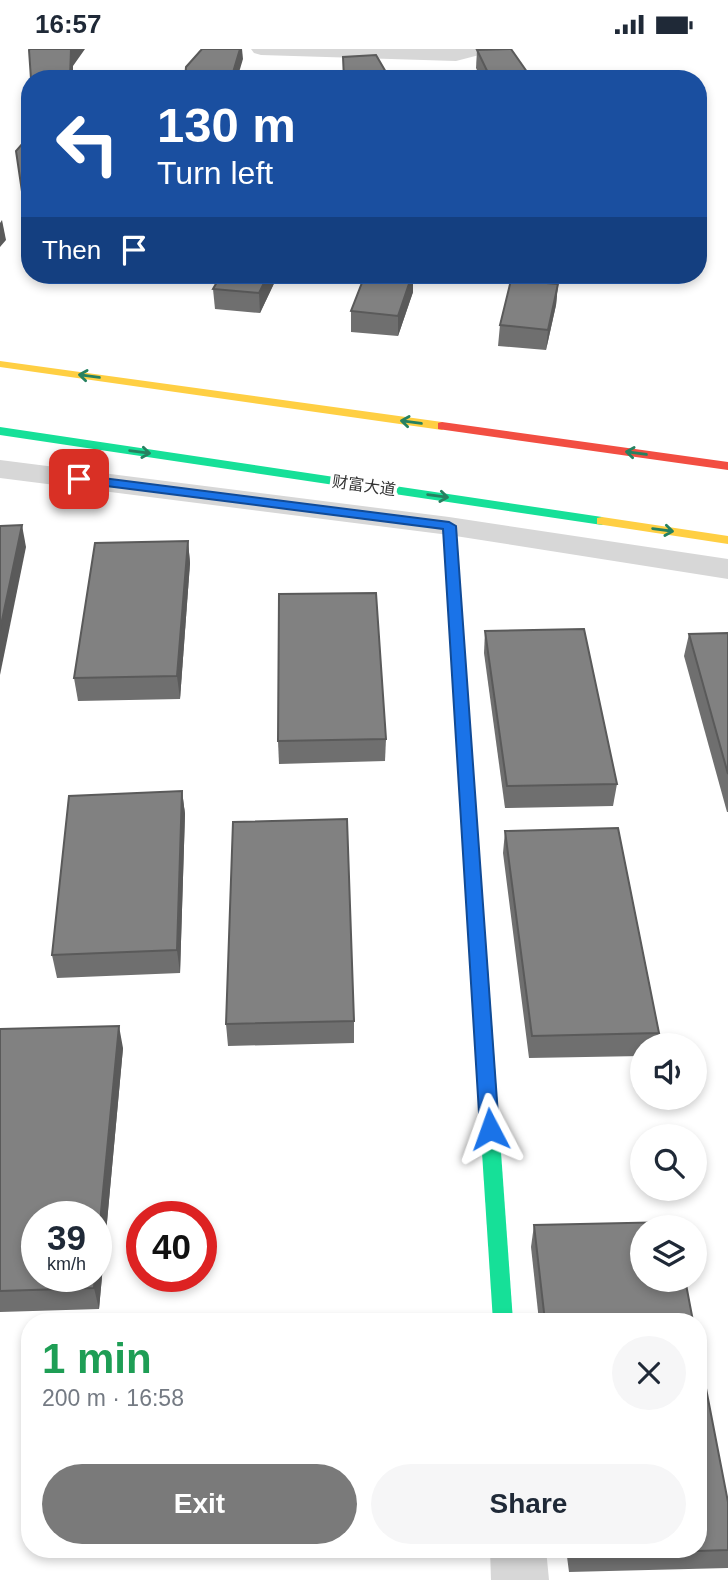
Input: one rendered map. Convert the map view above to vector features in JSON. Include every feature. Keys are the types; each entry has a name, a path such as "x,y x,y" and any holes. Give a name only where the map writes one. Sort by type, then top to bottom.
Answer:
{"main road":[{"path":"0,364 728,466"},
{"name":"财富大道","path":"0,431 728,540"},
{"path":"449,526 502,1313"}],"street":[{"path":"261,49 456,55 480,49"},
{"path":"0,469 449,526 728,569"},
{"path":"519,1558 520,1580"}],"building":[{"path":"71,49 70,70 30,70 29,50"},
{"path":"202,49 240,49 234,70 186,70"},
{"path":"511,49 526,70 487,70 477,50"},
{"path":"376,55 385,70 344,70 343,57"},
{"path":"21,145 21,185 16,151"},
{"path":"216,284 264,284 259,293 213,289"},
{"path":"362,284 409,284 398,316 351,311"},
{"path":"510,284 558,284 548,330 500,325"},
{"path":"22,525 0,630 0,526"},
{"path":"188,541 177,676 74,678 95,543"},
{"path":"376,593 386,739 278,741 279,594"},
{"path":"584,629 617,784 507,786 485,631"},
{"path":"728,633 728,774 689,634"},
{"path":"182,791 177,950 52,955 69,796"},
{"path":"347,819 354,1021 226,1024 233,822"},
{"path":"618,828 659,1033 532,1036 505,831"},
{"path":"119,1026 102,1201 21,1201 21,1290 0,1291 0,1029"},
{"path":"630,1223 630,1292 687,1292 691,1313 544,1313 534,1225"},
{"path":"707,1394 728,1502 728,1550 707,1551"}],"traffic: fast":[{"path":"0,431 602,521"},
{"path":"479,969 502,1313"}],"traffic: slow":[{"path":"0,364 442,426"},
{"path":"602,521 728,540"},
{"path":"449,526 479,969"}],"traffic: jam":[{"path":"442,426 728,466"}],"route":[{"path":"79,479 449,526 490,1129"}]}
